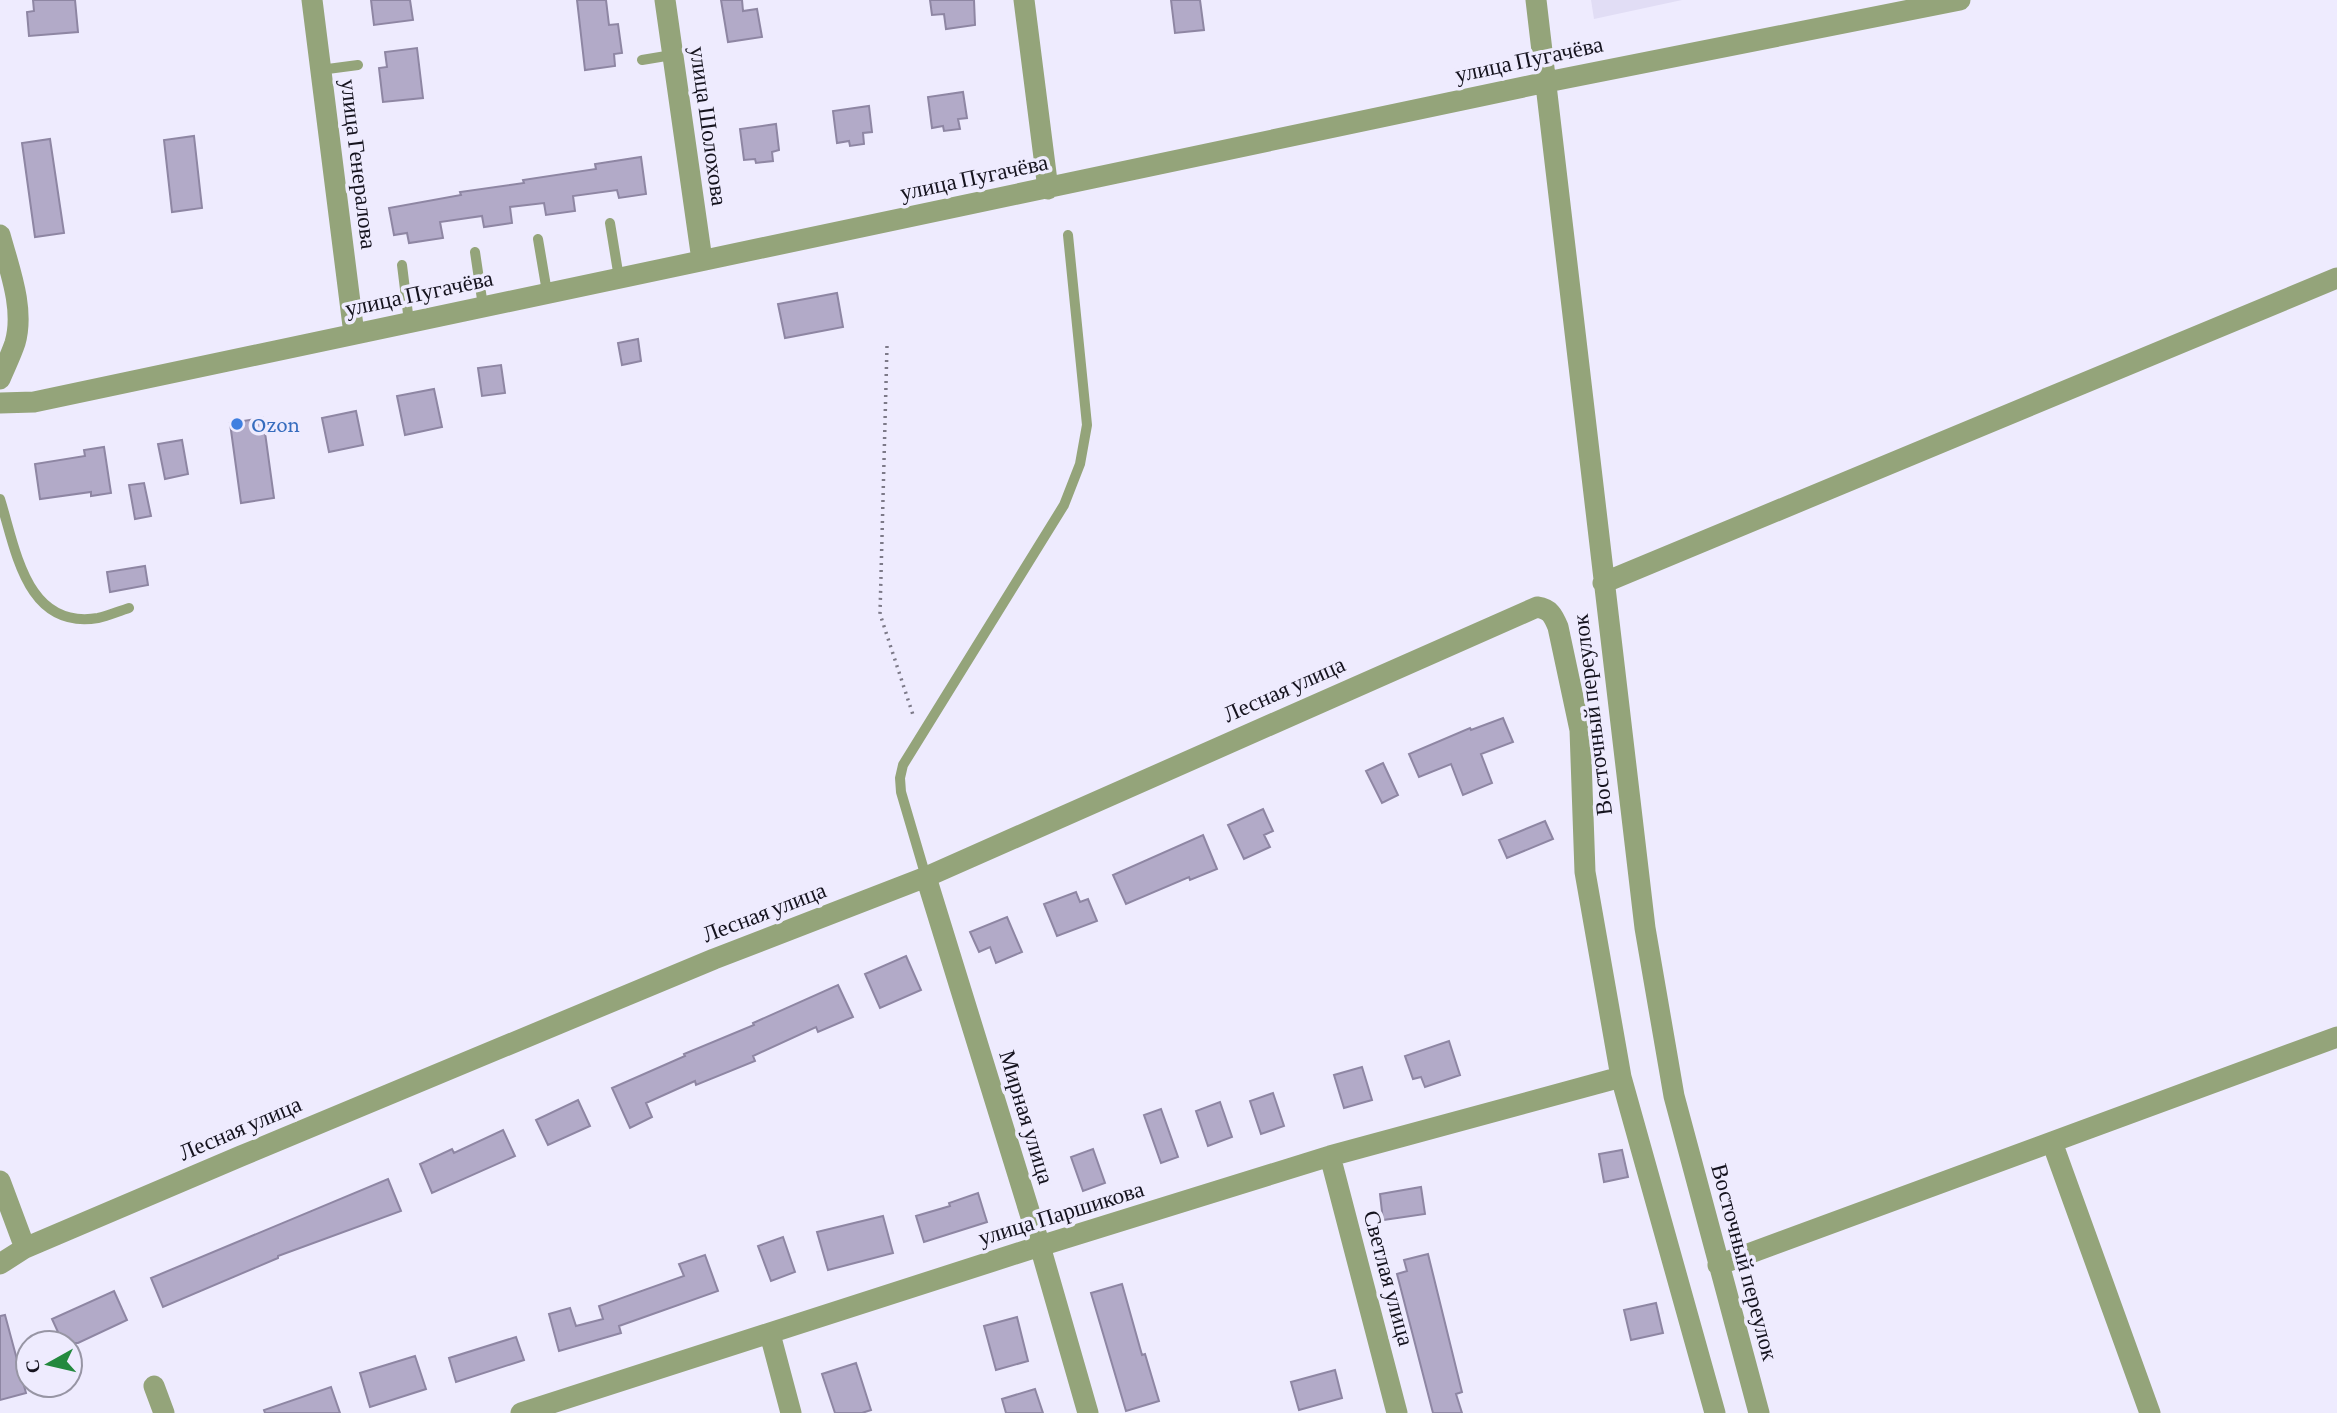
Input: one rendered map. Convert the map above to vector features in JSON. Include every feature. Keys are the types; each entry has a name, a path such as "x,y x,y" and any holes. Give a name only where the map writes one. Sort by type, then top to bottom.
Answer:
{"street":[{"name":"улица Генералова","path":"312,0 354,334"},
{"name":"улица Шолохова","path":"665,0 702,260"},
{"path":"1024,0 1048,189"},
{"name":"Восточный переулок","path":"1536,0 1645,928 1674,1096 1759,1413"},
{"name":"улица Пугачёва","path":"0,403 34,402 1547,82 1934,3 1960,0"},
{"path":"0,235 15,292 18,317 15,341 0,379"},
{"path":"1603,583 2337,278"},
{"name":"Восточный переулок","path":"1546,608 1554,616 1558,627 1580,730 1585,872 1621,1077 1715,1413"},
{"name":"Лесная улица","path":"0,1264 25,1248 241,1156 689,970 926,877 1525,610 1546,608"},
{"name":"Мирная улица","path":"926,877 1040,1246 1088,1413"},
{"path":"1718,1265 2337,1037"},
{"name":"улица Паршикова","path":"521,1413 1040,1246 1331,1157 1621,1077"},
{"path":"2052,1142 2150,1413"},
{"name":"Светлая улица","path":"1331,1157 1397,1413"},
{"path":"0,1181 25,1248"},
{"path":"770,1334 791,1413"},
{"path":"154,1386 164,1413"}],"lane":[{"path":"642,60 672,55"},
{"path":"320,70 358,65"},
{"path":"610,223 619,278"},
{"path":"926,877 901,792 903,765 1064,505 1080,464 1087,425 1068,235"},
{"path":"538,239 547,292"},
{"path":"475,252 483,306"},
{"path":"402,265 410,322"},
{"path":"0,499 19,560 32,591 45,607 72,618 97,618 129,608"}],"path":[{"path":"887,346 880,614 920,737"}],"shaded area":[{"path":"1591,0 1682,0 1594,19"}],"building":[{"path":"33,0 75,0 78,32 29,36 27,12 34,11"},
{"path":"371,0 410,0 413,20 374,25"},
{"path":"577,0 606,0 609,25 618,24 622,53 614,54 615,66 585,70"},
{"path":"721,0 742,0 743,11 757,9 762,37 728,42"},
{"path":"930,0 974,0 975,25 946,29 944,14 932,15"},
{"path":"1171,0 1200,0 1204,30 1175,33"},
{"path":"417,48 423,98 383,102 379,68 387,67 385,52"},
{"path":"963,92 967,118 958,119 960,129 944,131 943,126 932,128 928,97"},
{"path":"869,106 872,132 863,133 864,144 850,146 849,141 837,143 833,111"},
{"path":"776,124 779,150 772,152 773,161 756,163 755,159 744,160 740,129"},
{"path":"194,136 202,208 172,212 164,140"},
{"path":"50,139 64,233 35,237 22,143"},
{"path":"641,157 646,194 619,198 617,190 573,196 575,211 546,215 544,203 510,207 512,223 484,227 482,216 440,222 443,238 409,243 407,233 394,235 389,208 461,195 460,192 524,183 523,180 596,169 595,164"},
{"path":"837,293 843,327 785,338 778,304"},
{"path":"638,339 641,361 622,365 618,343"},
{"path":"501,365 505,393 482,396 478,368"},
{"path":"434,389 442,427 405,435 397,396"},
{"path":"356,411 363,445 329,452 322,418"},
{"path":"263,418 274,498 241,503 230,423"},
{"path":"182,440 188,474 165,479 158,444"},
{"path":"104,447 111,493 91,496 91,492 40,499 35,464 85,456 84,450"},
{"path":"144,483 151,516 135,519 129,485"},
{"path":"145,566 148,585 110,592 107,572"},
{"path":"1503,718 1513,742 1481,754 1492,783 1463,795 1451,764 1419,777 1409,754 1470,728 1471,730"},
{"path":"1383,763 1398,795 1382,803 1366,771"},
{"path":"1263,809 1273,831 1264,835 1270,847 1244,859 1228,825"},
{"path":"1545,821 1553,839 1507,858 1499,840"},
{"path":"1203,835 1217,869 1190,880 1189,877 1126,904 1113,875"},
{"path":"1076,892 1080,902 1088,899 1097,921 1057,936 1044,904"},
{"path":"1007,917 1022,952 996,963 990,947 979,952 970,932"},
{"path":"906,956 921,990 880,1008 865,974"},
{"path":"838,985 853,1017 818,1032 816,1027 753,1056 755,1061 696,1085 695,1081 646,1103 652,1117 630,1128 612,1088"},
{"path":"1449,1041 1460,1075 1425,1087 1421,1077 1413,1079 1405,1056"},
{"path":"1362,1067 1372,1100 1344,1108 1334,1075"},
{"path":"1273,1093 1284,1126 1261,1134 1250,1101"},
{"path":"578,1100 590,1126 548,1145 536,1120"},
{"path":"1220,1102 1232,1137 1208,1146 1196,1111"},
{"path":"1161,1109 1178,1157 1161,1163 1144,1115"},
{"path":"503,1130 515,1156 432,1193 420,1164 452,1149 454,1153"},
{"path":"1093,1149 1105,1183 1083,1191 1071,1157"},
{"path":"1622,1150 1628,1177 1604,1182 1599,1154"},
{"path":"388,1179 401,1211 278,1256 163,1307 151,1278"},
{"path":"1421,1187 1425,1214 1383,1220 1380,1194"},
{"path":"978,1193 987,1222 924,1242 916,1216 950,1206 949,1203"},
{"path":"883,1216 893,1253 828,1270 817,1232"},
{"path":"783,1237 795,1272 771,1281 758,1246"},
{"path":"1428,1254 1462,1392 1456,1394 1462,1413 1433,1413 1397,1274 1407,1271 1404,1260"},
{"path":"705,1255 718,1291 619,1326 621,1333 559,1351 549,1314 570,1308 576,1326 603,1319 599,1306 684,1276 679,1264"},
{"path":"1122,1284 1142,1355 1145,1354 1159,1401 1126,1411 1091,1293"},
{"path":"114,1291 127,1320 84,1340 84,1329 57,1329 52,1319"},
{"path":"1656,1303 1663,1333 1631,1340 1624,1310"},
{"path":"5,1315 14,1348 14,1396 0,1400 0,1316"},
{"path":"1017,1317 1028,1361 996,1370 984,1326"},
{"path":"516,1337 524,1360 456,1382 449,1358"},
{"path":"415,1356 426,1389 370,1407 360,1373"},
{"path":"856,1363 871,1410 862,1413 835,1413 822,1374"},
{"path":"1335,1370 1342,1398 1299,1410 1291,1382"},
{"path":"331,1387 340,1413 265,1413 264,1410"},
{"path":"1035,1389 1043,1413 1006,1413 1002,1399"}],"place":[{"name":"Ozon","path":"237,424"}]}
